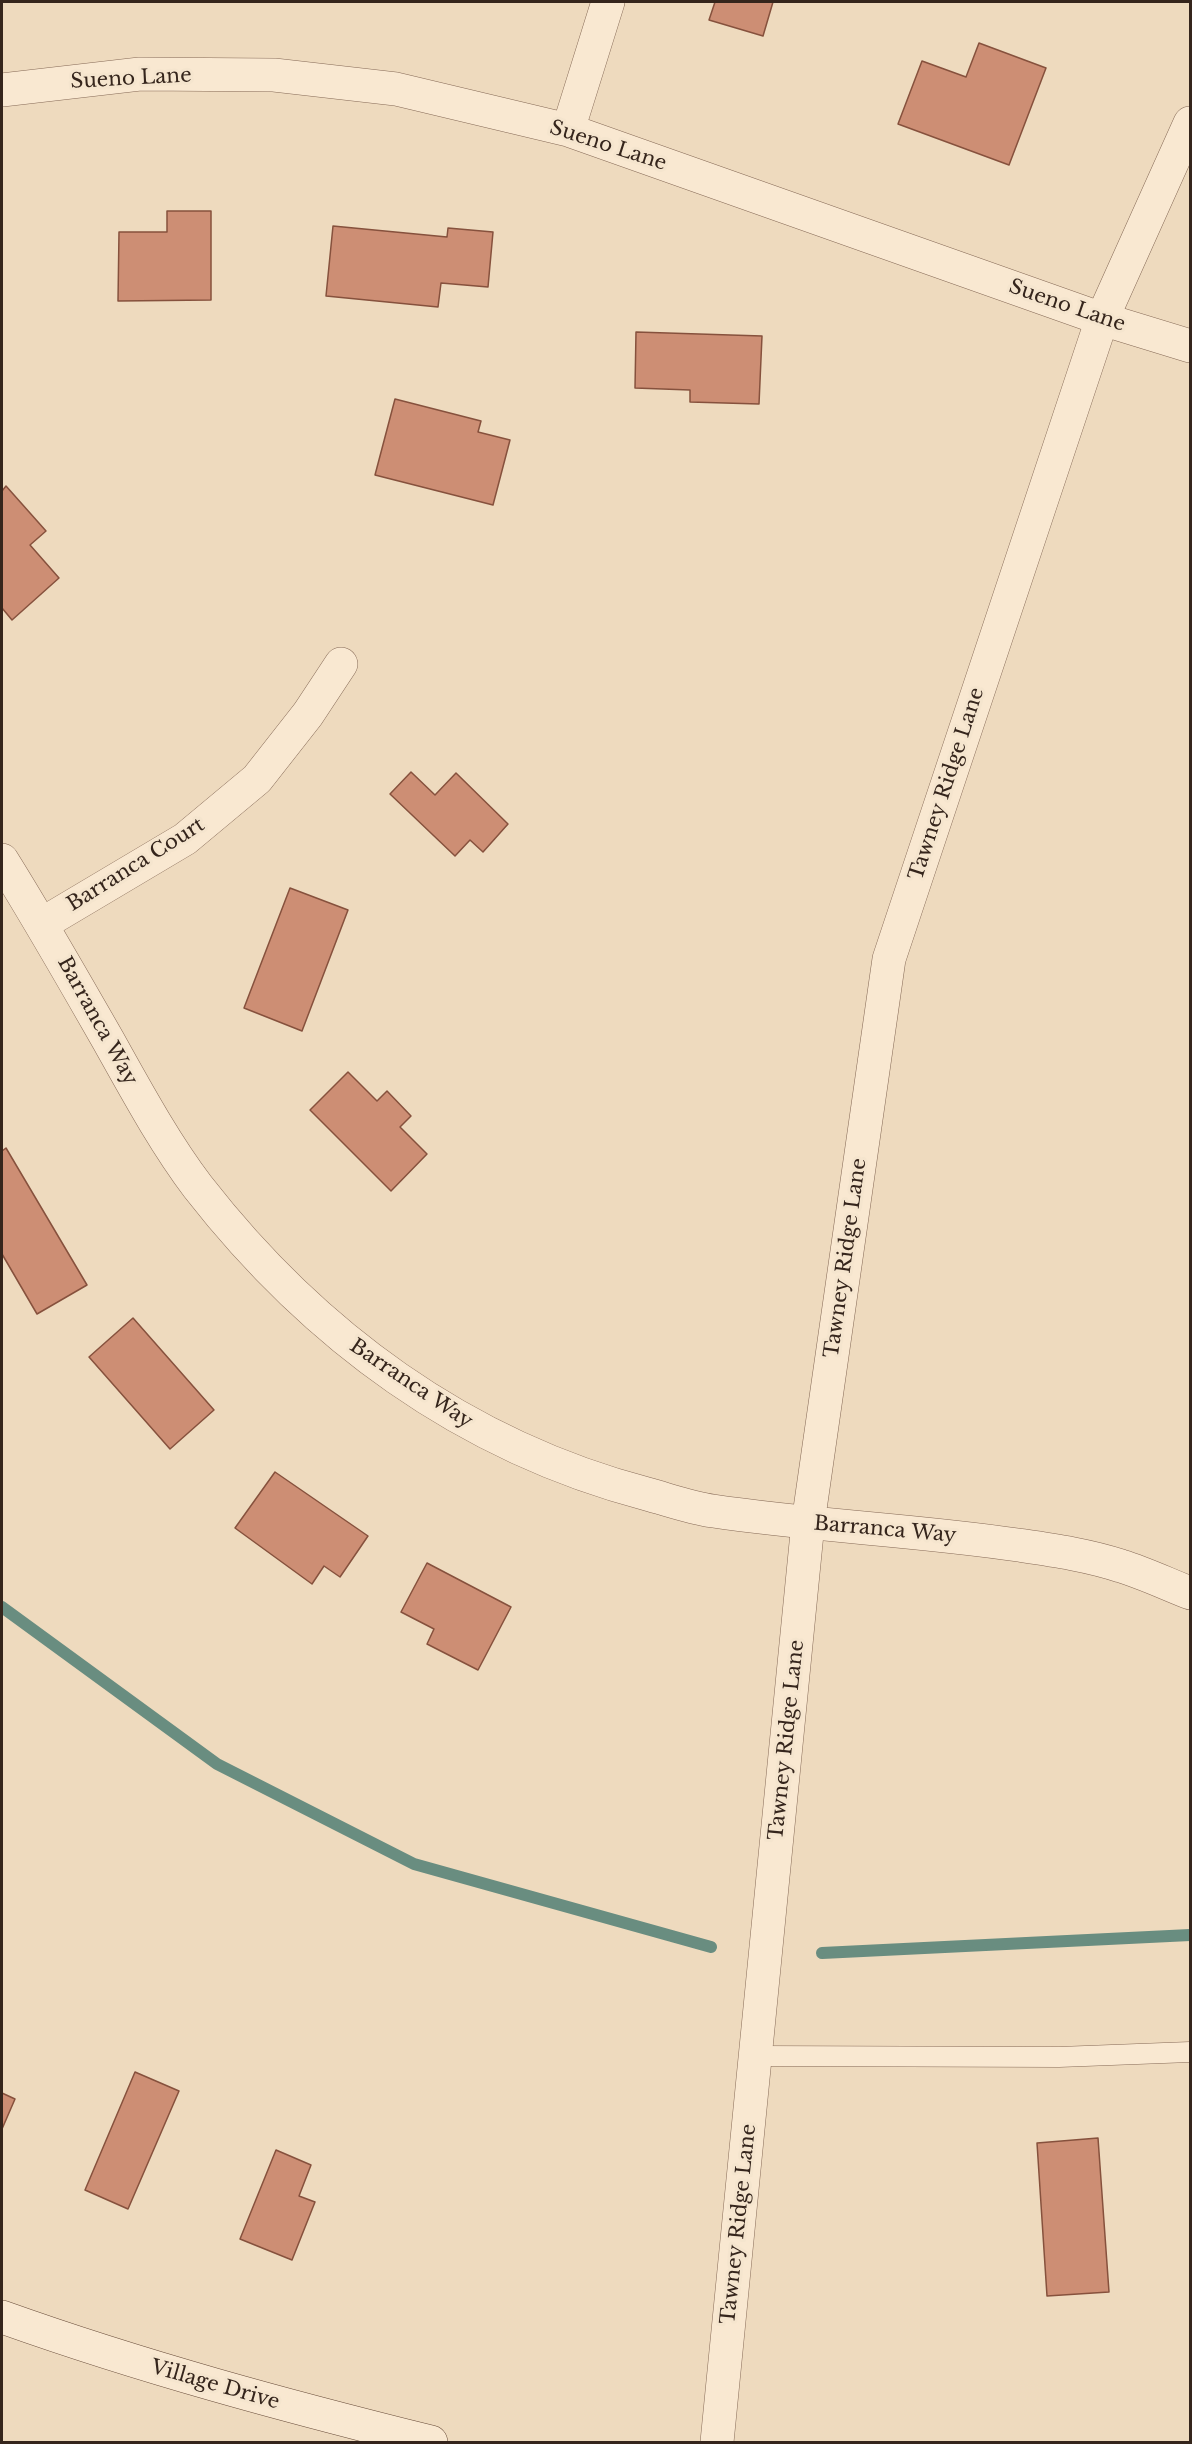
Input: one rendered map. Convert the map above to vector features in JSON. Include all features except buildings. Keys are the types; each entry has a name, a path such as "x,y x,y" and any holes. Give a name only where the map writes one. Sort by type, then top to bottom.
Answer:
{"street":[{"path":"568,130 608,2"},
{"name":"Sueno Lane","path":"2,90 140,75 274,75 396,89 568,130 1102,319 1191,346"},
{"name":"Tawney Ridge Lane","path":"717,2442 808,1523 889,959 1102,319 1191,123"},
{"name":"Barranca Court","path":"42,924 185,839 257,779 308,714 341,664"},
{"name":"Barranca Way","path":"2,860 42,924 142,1101 197,1185 266,1266 339,1335 406,1386 459,1418 540,1459 620,1487 707,1510 808,1523 949,1535 1046,1550 1120,1565 1191,1593"},
{"name":"Village Drive","path":"2,2317 101,2352 294,2408 431,2442"}],"lane":[{"path":"756,2056 1059,2057 1191,2052"}],"waterway":[{"path":"2,1607 217,1764 414,1864 711,1947"},
{"path":"822,1953 1190,1935"}]}
